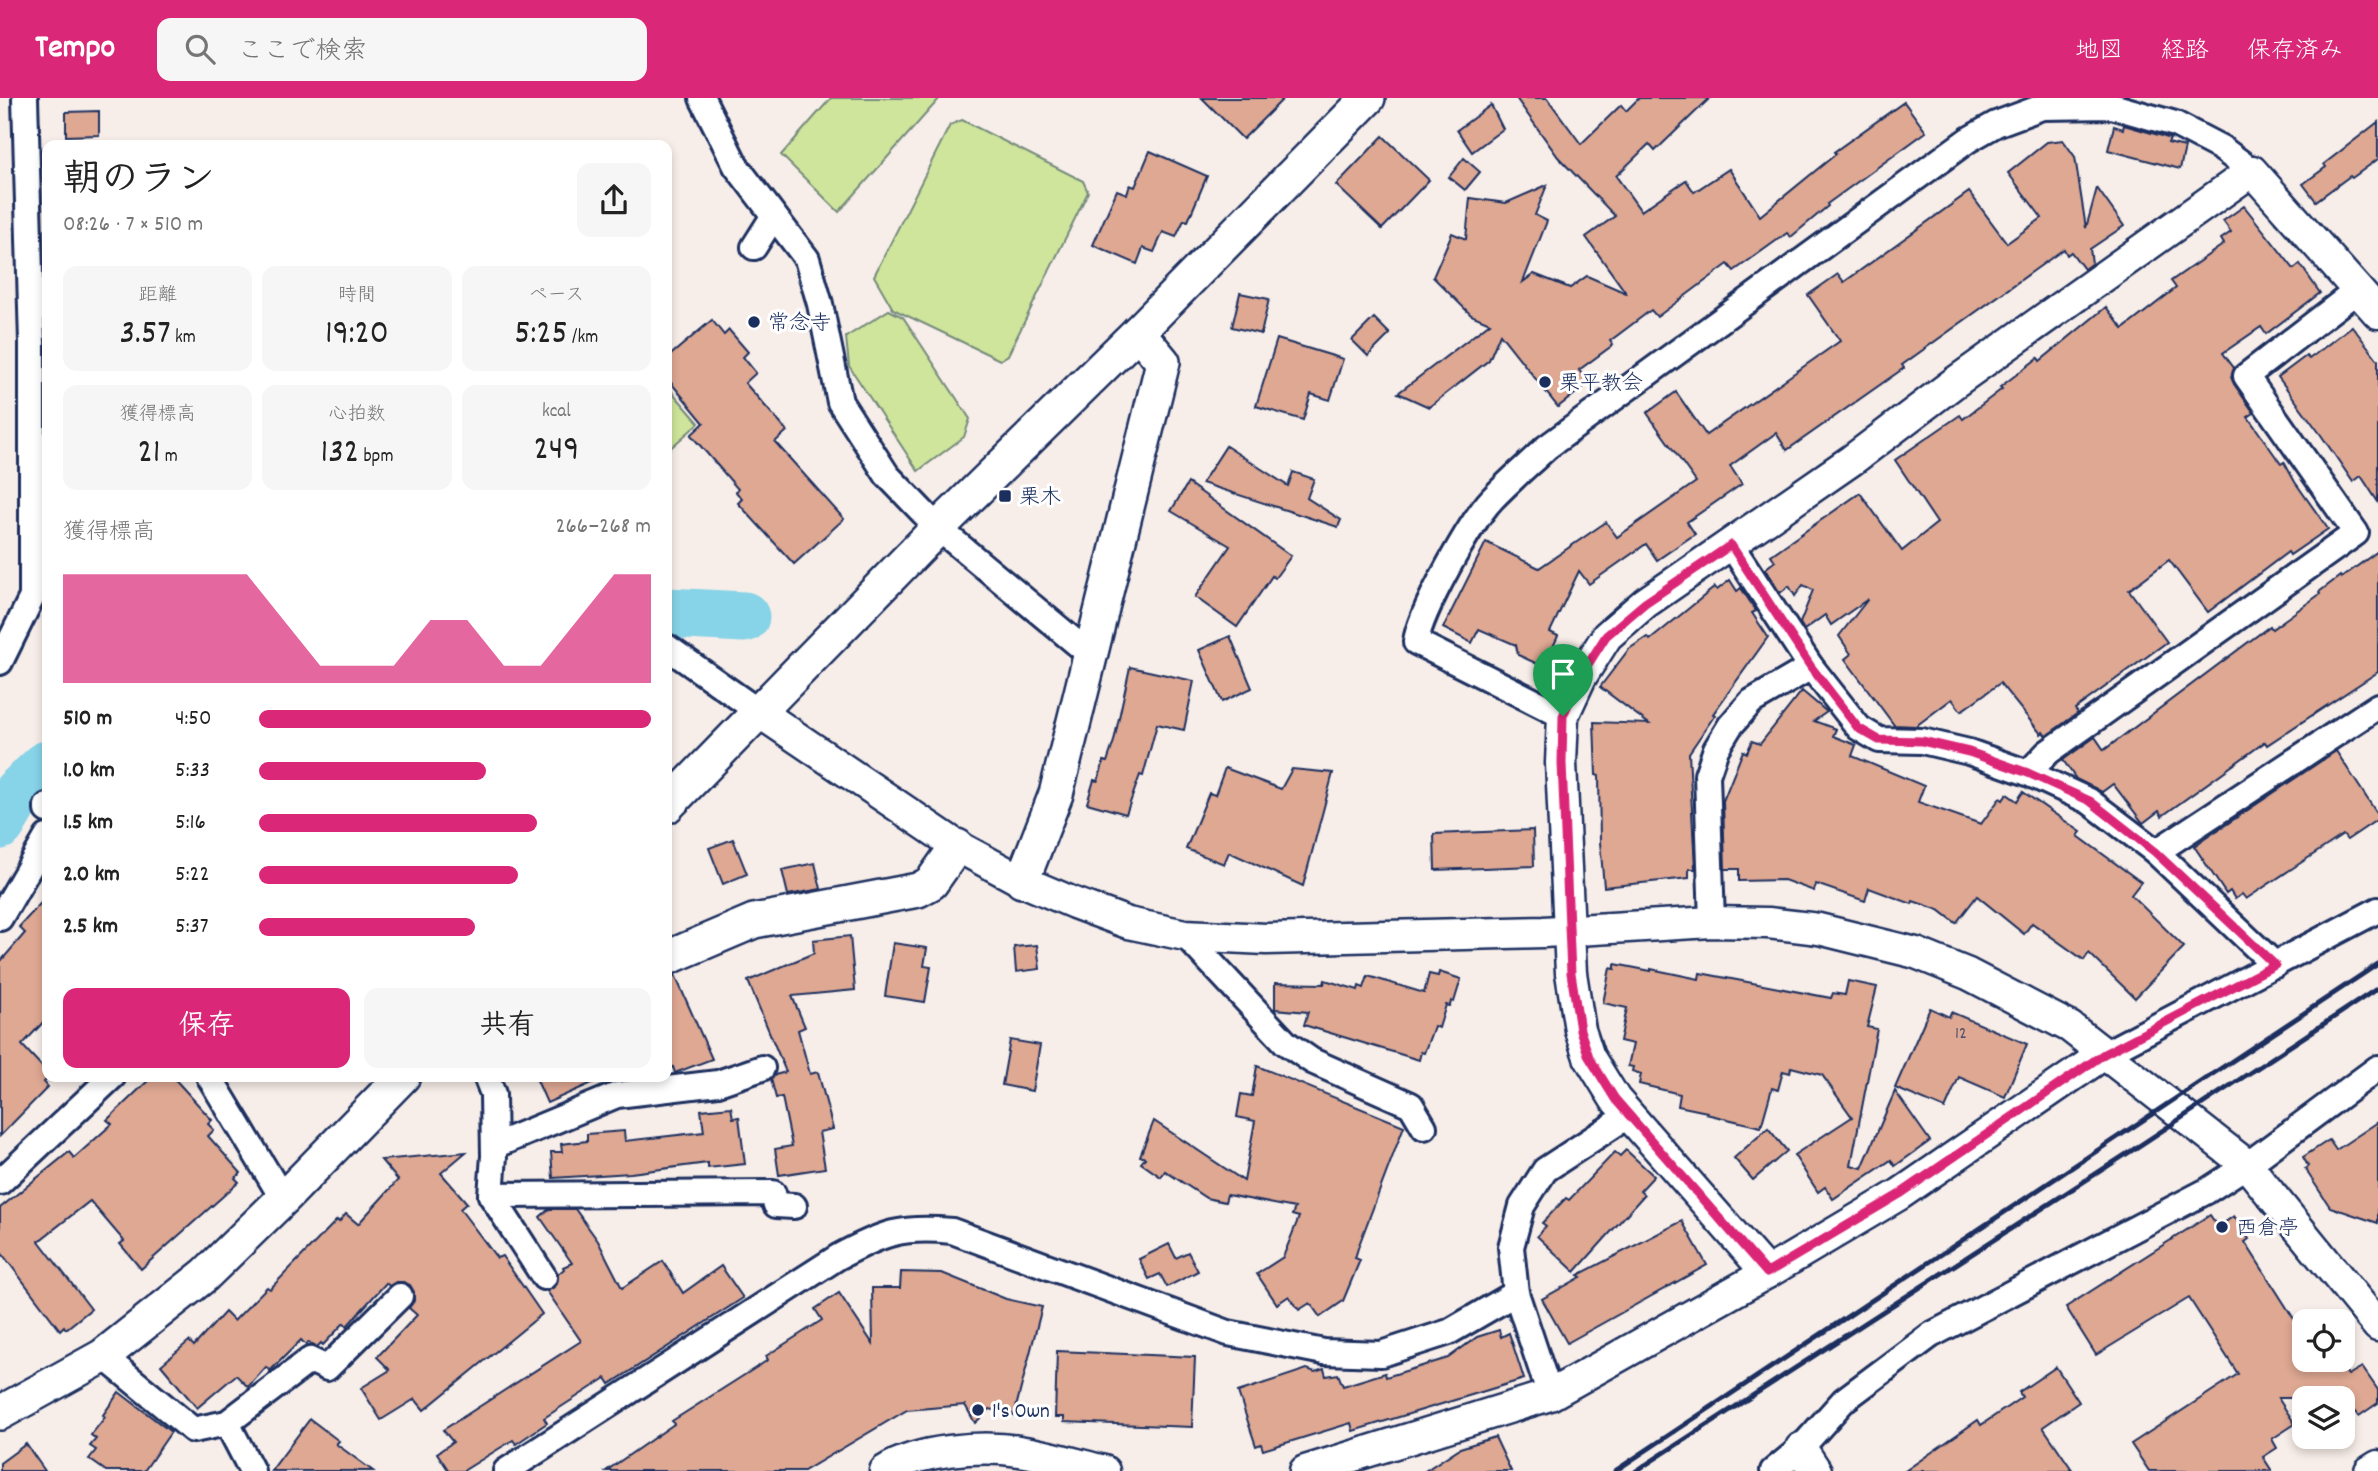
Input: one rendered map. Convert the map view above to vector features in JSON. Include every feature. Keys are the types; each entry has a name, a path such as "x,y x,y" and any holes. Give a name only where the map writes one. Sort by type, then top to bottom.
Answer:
{"main road":[{"path":"672,801 937,528 1139,332 1368,98"},
{"path":"1023,881 1056,794 1163,362 1139,332"},
{"path":"672,956 754,921 918,890 931,883 957,846"},
{"path":"0,1413 103,1356 205,1275 397,1082"}],"street":[{"path":"0,662 32,597 32,343 25,98"},
{"path":"702,98 736,166 807,259 820,304 840,402 887,475 937,528 1092,656"},
{"path":"1563,716 1416,642 1417,629 1450,563 1490,501 1547,447 1968,140 1996,124 2042,107 2112,106 2175,124 2221,148 2252,171 2378,313"},
{"path":"1767,1273 1615,1099 1596,1069 1580,1030 1571,973 1562,763 1563,716 1580,677 1606,636 1645,603 1731,545 2252,171"},
{"path":"754,247 773,217"},
{"path":"2028,773 2047,753 2356,533 2246,376 2358,289"},
{"path":"1731,545 1811,667 1858,728 1879,740 1922,741 1969,752 2028,773 2090,801 2155,852 2275,965"},
{"path":"672,651 957,846 1074,904 1128,923 1185,935 1266,939 1712,922 1768,923 1819,929 1916,953 1968,974 2070,1027 2247,1165 2378,1326"},
{"path":"1712,922 1707,775 1716,749 1730,726 1751,702 1811,667"},
{"path":"2155,852 2378,706"},
{"path":"0,918 42,846"},
{"path":"1306,1471 1550,1395 1767,1273 1900,1194 2104,1054 2378,910"},
{"path":"1185,935 1286,1042 1312,1061 1411,1105 1424,1127"},
{"path":"494,1146 617,1096 718,1083 762,1068"},
{"path":"1773,1471 1808,1459 1844,1400 1931,1335 2207,1191 2247,1165 2378,1068"},
{"path":"0,1182 107,1082"},
{"path":"213,1082 283,1199"},
{"path":"488,1082 493,1094 491,1195 544,1277"},
{"path":"1550,1395 1516,1293 1511,1247 1522,1206 1545,1170 1629,1115"},
{"path":"491,1195 773,1193 776,1205 794,1206"},
{"path":"506,1471 838,1257 877,1236 897,1231 924,1228 952,1231 1228,1333 1324,1352 1381,1354 1450,1332 1516,1293"},
{"path":"103,1356 193,1430 227,1423 310,1360 327,1368 400,1296"},
{"path":"227,1423 252,1471"},
{"path":"885,1471 913,1459 952,1461 984,1449 1018,1451 1104,1471"},
{"path":"2370,1471 2378,1466"}],"green space":[{"path":"831,98 940,98 839,212 781,155"},
{"path":"962,120 1083,181 1088,192 1008,355 1000,360 893,309 874,276 950,125"},
{"path":"889,310 903,317 970,419 964,437 918,471 849,366 846,337"},
{"path":"672,392 699,423 672,447"}],"building":[{"path":"1202,98 1284,98 1243,139"},
{"path":"1516,98 1547,98 1581,144 1621,105 1626,111 1639,98 1710,98 1655,151 1649,144 1616,176 1641,211 1686,180 1694,192 1729,169 1760,216 1836,154 1834,152 1904,102 1926,132 1827,204 1828,206 1791,237 1787,233 1734,271 1728,264 1657,317 1651,310 1610,341 1613,345 1579,370 1589,383 1558,407 1500,334 1489,360 1429,407 1398,393 1490,323 1471,315 1433,277 1452,233 1466,239 1470,198 1506,203 1547,185 1535,215 1547,221 1523,282 1534,274 1570,288 1587,276 1626,293 1586,237 1615,216 1558,157"},
{"path":"1491,105 1503,129 1472,152 1457,130"},
{"path":"99,111 99,135 66,136 66,112"},
{"path":"2378,122 2378,159 2316,201 2303,184"},
{"path":"2124,125 2162,136 2170,139 2168,143 2185,147 2180,169 2108,150 2114,126 2123,129"},
{"path":"1383,136 1429,180 1382,229 1336,185"},
{"path":"2063,140 2075,157 2086,228 2097,188 2124,226 2090,249 2092,263 2084,269 2071,252 2067,255 2064,249 1902,365 1904,368 1787,450 1776,433 1730,466 1742,484 1687,522 1695,534 1657,560 1646,544 1589,584 1579,571 1550,632 1558,636 1544,667 1518,655 1516,645 1479,629 1472,643 1443,628 1486,542 1539,568 1606,522 1617,537 1696,482 1647,413 1676,392 1706,435 1840,341 1808,295 1838,274 1844,282 1969,192 2007,243 2042,218 2008,173 2047,142"},
{"path":"1150,151 1207,176 1188,221 1184,220 1176,237 1163,232 1154,252 1143,248 1137,264 1093,245 1117,190 1127,194 1130,185 1135,187"},
{"path":"1464,158 1480,172 1465,190 1449,177"},
{"path":"2244,206 2294,269 2300,264 2320,293 2266,334 2261,327 2223,353 2234,368 2231,377 2234,384 2254,413 2248,417 2281,464 2284,462 2328,529 2290,555 2288,552 2208,612 2169,560 2129,590 2167,642 2075,709 2078,713 2046,736 2043,732 2041,734 2000,683 1961,711 1952,699 1916,726 1894,725 1845,659 1851,654 1839,636 1868,599 1831,625 1825,615 1804,630 1800,623 1813,590 1803,585 1795,596 1789,586 1780,593 1765,569 1775,561 1771,555 1860,493 1902,551 1937,523 1895,460 1960,415 1963,419 2002,389 2000,387 2038,358 2040,361 2106,307 2123,329 2176,288 2171,281 2224,244 2221,239 2231,232 2223,221"},
{"path":"1240,293 1269,299 1261,334 1232,327"},
{"path":"1374,318 1390,334 1368,356 1352,340"},
{"path":"712,320 724,335 729,330 748,352 743,357 756,373 745,383 787,431 775,442 844,519 794,564 738,503 742,499 736,492 738,489 691,435 704,423 672,384 672,354"},
{"path":"2352,326 2378,360 2378,502 2361,476 2353,482 2278,377 2306,356 2309,359"},
{"path":"1277,339 1343,359 1330,400 1311,394 1303,420 1256,406"},
{"path":"1226,446 1288,486 1293,472 1314,479 1307,498 1341,520 1338,527 1202,483"},
{"path":"1188,483 1291,556 1275,578 1272,576 1237,627 1195,597 1230,546 1171,511"},
{"path":"2378,551 2378,672 2267,745 2265,742 2162,816 2159,811 2143,823 2113,784 2102,792 2076,779 2063,760 2095,737 2104,750 2270,626 2272,629 2340,576 2341,578"},
{"path":"1730,580 1737,591 1741,588 1756,611 1752,613 1768,637 1713,714 1715,715 1689,753 1695,869 1689,869 1689,878 1604,887 1594,722 1649,724 1600,687 1629,649 1647,637 1650,640 1715,587 1717,590"},
{"path":"1230,636 1252,688 1222,702 1199,650"},
{"path":"1130,667 1194,681 1184,730 1157,724 1143,776 1140,775 1126,814 1087,803 1094,780 1098,781 1114,741"},
{"path":"1802,691 1827,712 1814,721 1836,729 1833,736 1856,745 1852,756 1924,786 1918,802 1981,824 2000,798 2003,800 2007,794 2017,801 2023,792 2081,832 2078,836 2141,882 2131,895 2184,947 2135,998 2089,953 2084,960 2032,923 2024,934 1977,896 1956,923 1939,910 1913,901 1912,904 1869,888 1865,901 1816,884 1814,891 1784,880 1739,881 1739,869 1725,869 1723,801 1743,751 1747,753 1752,741 1760,744"},
{"path":"2336,751 2378,815 2378,819 2347,840 2343,835 2246,899 2242,894 2235,899 2230,891 2226,894 2194,846"},
{"path":"1225,768 1281,789 1292,769 1333,773 1303,886 1229,852 1224,864 1186,849 1209,793 1215,795"},
{"path":"1533,830 1534,866 1435,870 1434,834"},
{"path":"733,839 747,874 723,884 709,848"},
{"path":"815,863 821,889 788,895 782,870"},
{"path":"42,902 42,1023 22,1045 42,1067 42,1082 48,1087 0,1136 0,962 25,933 19,927"},
{"path":"850,936 855,990 792,996 805,1027 798,1030 810,1074 818,1072 833,1129 819,1132 825,1168 779,1175 775,1149 792,1146 782,1097 776,1098 771,1079 786,1072 748,981 814,953 813,940"},
{"path":"893,943 927,948 924,966 931,967 925,1002 885,996"},
{"path":"1037,945 1040,969 1016,972 1014,947"},
{"path":"1615,964 1699,979 1700,973 1831,998 1833,993 1845,995 1848,981 1877,987 1867,1027 1877,1029 1851,1165 1862,1168 1895,1091 1930,1141 1895,1166 1891,1160 1833,1199 1825,1187 1818,1192 1794,1155 1852,1117 1822,1075 1791,1067 1790,1073 1783,1071 1778,1090 1772,1088 1761,1127 1678,1106 1680,1094 1639,1084 1641,1074 1632,1071 1633,1067 1628,1066 1633,1044 1620,1041 1627,1008 1603,1003 1610,968 1615,969"},
{"path":"1439,972 1461,979 1454,1002 1451,1001 1450,1006 1446,1005 1439,1028 1434,1026 1419,1060 1304,1025 1308,1012 1275,1009 1275,983 1324,984 1325,980 1358,990 1359,986 1364,988 1368,976 1424,993 1429,974 1438,976"},
{"path":"675,975 712,1059 675,1073 672,1068 672,976"},
{"path":"1930,1008 1949,1017 1951,1012 2027,1044 2005,1097 1959,1077 1945,1109 1895,1088"},
{"path":"1010,1040 1040,1045 1032,1091 1002,1085"},
{"path":"1257,1066 1404,1126 1359,1245 1355,1258 1360,1260 1343,1301 1320,1317 1310,1303 1299,1310 1289,1296 1277,1304 1257,1274 1283,1257 1299,1217 1292,1215 1295,1208 1227,1195 1225,1202 1206,1198 1165,1171 1161,1177 1141,1163 1145,1158 1140,1156 1154,1121 1244,1181 1255,1121 1237,1117 1241,1094 1252,1096"},
{"path":"147,1082 177,1082 212,1120 208,1124 214,1130 208,1136 241,1173 235,1178 239,1182 141,1269 120,1244 124,1241 90,1201 39,1241 91,1309 66,1329 64,1326 60,1330 0,1251 0,1208 69,1152 74,1158 112,1124 107,1120"},
{"path":"538,1082 594,1082 547,1103"},
{"path":"731,1107 733,1118 739,1117 745,1164 708,1168 708,1163 631,1173 553,1178 551,1152 562,1152 561,1144 587,1141 587,1134 624,1131 625,1141 704,1132 701,1110"},
{"path":"2378,1122 2378,1223 2330,1207 2305,1169 2308,1166 2303,1157 2329,1140 2336,1150"},
{"path":"1768,1128 1787,1151 1753,1180 1734,1158"},
{"path":"1626,1150 1654,1176 1640,1191 1644,1195 1575,1272 1537,1236 1546,1226 1542,1223 1566,1198 1569,1200 1615,1152 1620,1156"},
{"path":"466,1152 441,1173 467,1203 460,1209 497,1258 502,1256 542,1314 424,1410 415,1399 381,1420 361,1388 390,1370 377,1357 417,1315 409,1308 414,1301 414,1292 410,1285 403,1282 389,1286 386,1283 347,1326 344,1323 323,1345 321,1343 317,1347 309,1342 306,1345 301,1340 270,1371 266,1367 248,1387 236,1375 197,1408 161,1365 189,1341 194,1346 225,1312 234,1321 267,1287 270,1289 337,1220 339,1222 346,1214 358,1224 398,1180 381,1160"},
{"path":"549,1209 575,1209 598,1241 622,1288 663,1261 683,1293 721,1266 743,1298 610,1384 606,1378 544,1418 547,1423 516,1444 513,1440 463,1471 449,1471 437,1453 453,1442 443,1430 581,1341 547,1291 557,1284 558,1274 563,1267 572,1263 540,1217"},
{"path":"2210,1215 2218,1227 2234,1216 2249,1239 2245,1242 2292,1316 2292,1372 2346,1372 2348,1375 2362,1367 2378,1390 2378,1403 2359,1416 2355,1413 2355,1386 2292,1386 2292,1398 2278,1398 2292,1419 2292,1426 2272,1439 2277,1448 2263,1457 2272,1471 2149,1471 2131,1444 2238,1374 2189,1298 2096,1355 2066,1307"},
{"path":"1682,1221 1707,1265 1567,1343 1542,1299 1581,1277 1578,1275"},
{"path":"1169,1244 1176,1258 1188,1252 1198,1271 1167,1287 1160,1274 1149,1279 1139,1259"},
{"path":"901,1272 942,1273 1006,1299 1042,1307 1014,1415 990,1409 975,1423 965,1405 907,1410 804,1471 606,1471 674,1424 672,1421 768,1360 766,1356 822,1320 815,1309 839,1293 873,1344 872,1288 900,1288"},
{"path":"1499,1330 1501,1337 1509,1333 1524,1379 1353,1431 1351,1423 1263,1450 1261,1444 1256,1446 1238,1392 1307,1369 1315,1372 1324,1369 1326,1376 1338,1374 1343,1386 1385,1373 1386,1377 1448,1358 1477,1337"},
{"path":"1057,1351 1195,1357 1192,1427 1064,1422 1064,1417 1055,1417"},
{"path":"2056,1367 2079,1402 2043,1427 2073,1471 1905,1471 1978,1420 1981,1425 2022,1397 2019,1392"},
{"path":"119,1392 171,1432 144,1471 106,1471 89,1459 96,1450 90,1446 96,1439 91,1435"},
{"path":"310,1419 339,1441 336,1444 373,1471 271,1471"},
{"path":"1495,1437 1511,1471 1425,1471 1460,1448"},
{"path":"26,1444 45,1471 0,1471 0,1463"}],"waterway":[{"path":"672,613 744,617"},
{"path":"0,824 18,793 42,771"}],"railway":[{"path":"1615,1471 2378,964"},
{"path":"1636,1471 2378,988"}],"place":[{"name":"常念寺","path":"754,322"},
{"name":"栗平教会","path":"1545,382"},
{"name":"栗木","path":"1005,496"},
{"name":"西倉亭","path":"2222,1227"},
{"name":"1's Own","path":"978,1410"}],"route":[{"path":"1731,545 1811,667 1858,728 1879,740 1922,741 1969,752 2028,773 2090,801 2155,852 2275,965 2104,1054 1900,1194 1767,1273 1615,1099 1589,1057 1580,1030 1571,973 1562,763 1563,716 1580,677 1606,636 1645,603 1731,545"}]}
